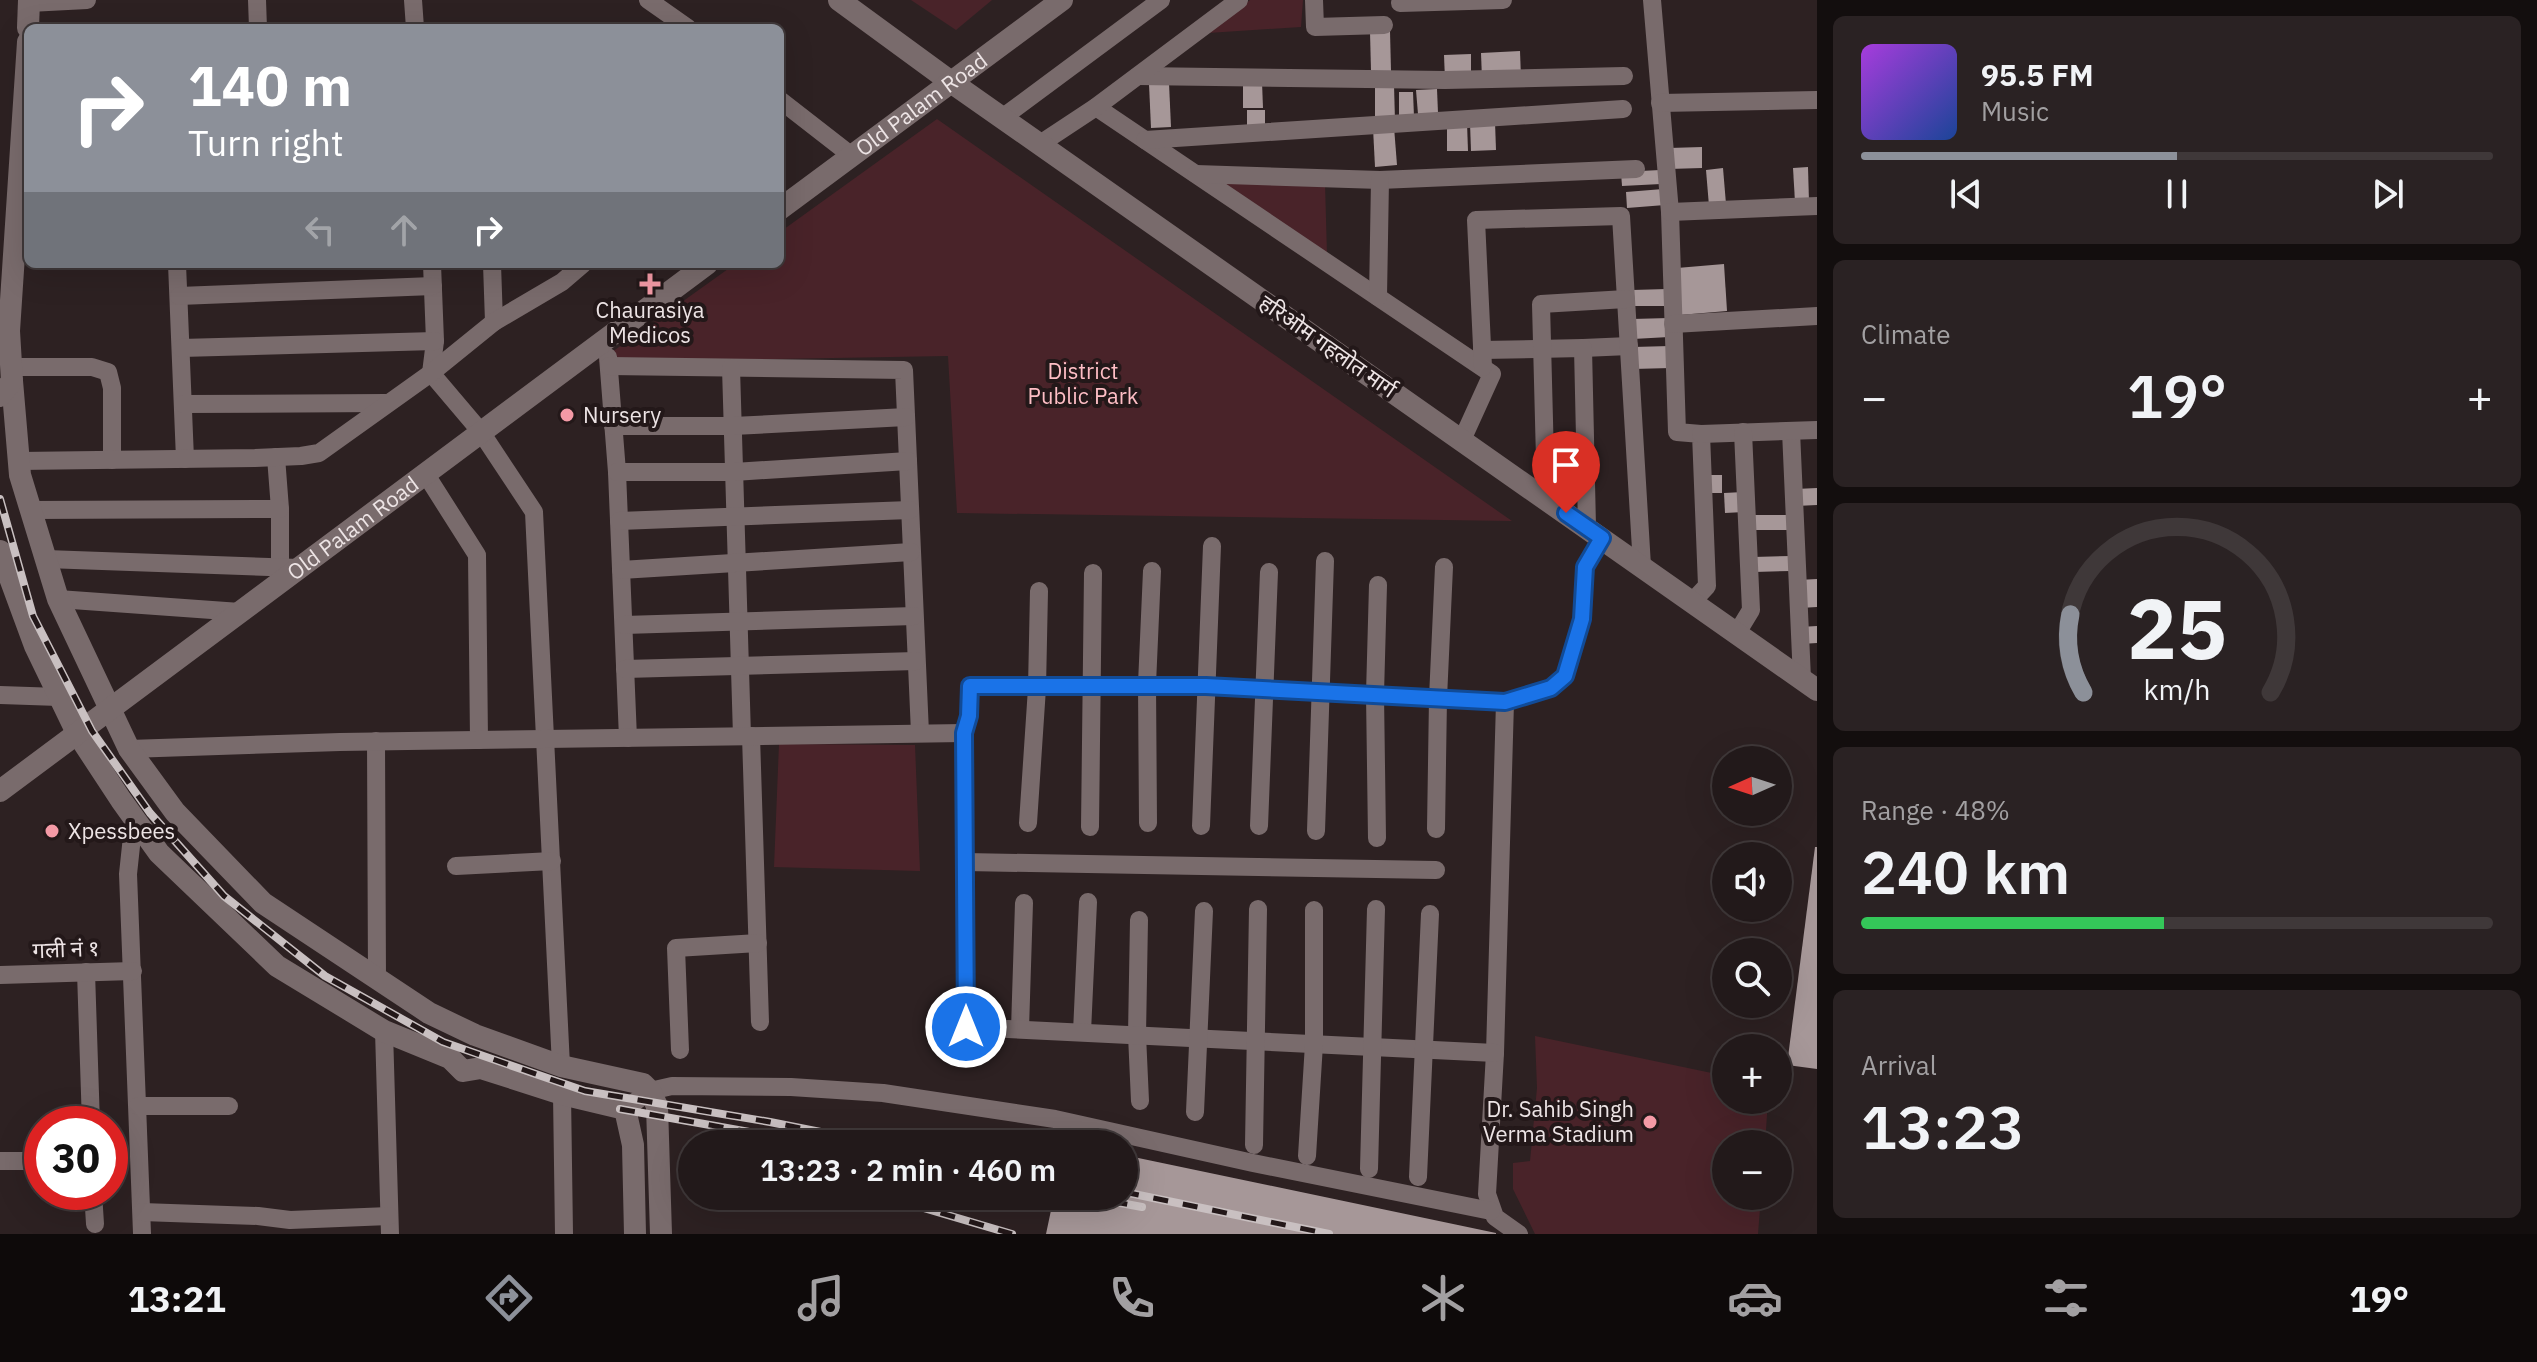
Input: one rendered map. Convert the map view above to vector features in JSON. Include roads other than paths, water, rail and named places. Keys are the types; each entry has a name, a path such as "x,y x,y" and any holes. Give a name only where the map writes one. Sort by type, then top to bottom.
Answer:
{"street":[{"path":"28,24 29,1 87,0"},
{"path":"257,0 258,24"},
{"path":"413,0 415,24"},
{"path":"648,0 682,24"},
{"name":"Old Palam Road","path":"784,206 1062,0"},
{"path":"1002,118 1161,0"},
{"path":"1040,144 1096,107 1239,0"},
{"path":"1314,0 1315,27 1384,25"},
{"path":"1400,3 1503,0"},
{"path":"1652,0 1670,212 1677,432 1817,430"},
{"name":"हरिओम गहलोत मार्ग","path":"850,4 951,82 1809,684"},
{"path":"1138,76 1445,80 1624,76"},
{"path":"1660,103 1817,100"},
{"path":"784,103 852,156"},
{"path":"1096,107 1378,297 1482,359 1492,374 1462,440"},
{"path":"1145,140 1623,109"},
{"path":"24,154 5,334 20,475 58,599 129,749 175,812 263,903 377,979 440,1019 475,1035 561,1066 643,1084 657,1106 661,1234"},
{"path":"1196,174 1380,180 1636,169"},
{"path":"1378,297 1380,180"},
{"path":"1670,212 1817,206"},
{"path":"1482,359 1476,220 1621,216 1642,566"},
{"path":"177,268 185,459"},
{"path":"432,268 435,341 431,373 481,432 534,512 561,1066"},
{"path":"492,268 494,322"},
{"path":"19,461 276,457 319,453 431,373 561,273"},
{"name":"Old Palam Road","path":"0,791 240,612 290,567 425,473 607,338 683,273"},
{"path":"179,296 433,286"},
{"path":"1546,498 1541,304 1626,299"},
{"path":"1673,324 1817,316"},
{"path":"607,338 617,472 628,738"},
{"path":"181,348 435,341"},
{"path":"1482,359 1542,348 1629,346"},
{"path":"1495,1053 966,1027 964,733 969,716 970,686 1037,688 1147,684 1505,702 1551,688 1565,676 1582,619 1585,567 1594,533 1583,348"},
{"path":"609,366 904,370 920,733"},
{"path":"8,381 92,367 108,372 112,388 112,460"},
{"path":"731,368 738,621 760,1022"},
{"path":"183,404 386,403"},
{"path":"613,426 733,426 906,417"},
{"path":"1791,431 1809,684"},
{"path":"1737,633 1751,610 1743,432"},
{"path":"1693,601 1707,586 1701,434"},
{"path":"46,559 290,567 280,509 276,457"},
{"path":"617,472 734,472 908,461"},
{"path":"425,473 477,555 479,740"},
{"path":"30,510 280,509"},
{"path":"619,521 910,510"},
{"path":"1201,826 1212,546"},
{"path":"0,551 35,646 77,733 159,853 277,966 384,1031 450,1058 463,1071 481,1068 562,1094 625,1109 650,1091 672,1086 791,1087 883,1093 1055,1119 1491,1211"},
{"path":"621,570 911,552"},
{"path":"1316,831 1325,561"},
{"path":"1436,829 1444,567"},
{"path":"1148,823 1147,684 1152,571"},
{"path":"1259,826 1269,572"},
{"path":"1090,827 1093,573"},
{"path":"1377,838 1375,694 1378,585"},
{"path":"1028,823 1037,688 1039,591"},
{"path":"58,599 240,612"},
{"path":"624,625 914,616"},
{"path":"625,669 916,661"},
{"path":"0,695 59,697"},
{"path":"1505,702 1495,1053 1487,1194 1495,1217 1519,1234"},
{"path":"129,749 376,741 964,733"},
{"path":"376,741 377,979"},
{"path":"134,818 128,874 142,1233"},
{"path":"456,866 552,861"},
{"path":"965,862 1436,870"},
{"path":"1082,1032 1088,902"},
{"path":"1020,1029 1024,903"},
{"path":"1254,1145 1258,909"},
{"path":"1369,1169 1376,909"},
{"path":"1307,1156 1314,1044 1314,910"},
{"path":"1195,1112 1204,911"},
{"path":"1418,1177 1430,914"},
{"path":"1139,920 1137,1035 1140,1101"},
{"path":"680,1050 676,948 758,943"},
{"name":"गली नं १","path":"0,975 133,971"},
{"path":"86,972 90,1106"},
{"path":"142,1212 390,1225 384,1031"},
{"path":"562,1094 564,1234"},
{"path":"138,1106 229,1106"},
{"path":"625,1109 633,1145 635,1234"},
{"path":"0,1161 24,1161"},
{"path":"94,1210 95,1224"}],"railway":[{"path":"0,499 33,616 92,731 150,813 224,896 325,976 443,1042 585,1091 810,1130"},
{"path":"620,1109 738,1130"},
{"path":"1138,1195 1329,1234"},
{"path":"1138,1206 1142,1207"},
{"path":"931,1210 1012,1234"}],"place":[{"name":"Chaurasiya Medicos","path":"650,284"},
{"name":"Nursery","path":"567,415"},
{"name":"Xpessbees","path":"52,831"},
{"name":"Dr. Sahib Singh Verma Stadium","path":"1650,1122"}],"park label":[{"name":"District Public Park","path":"1083,384"}]}
